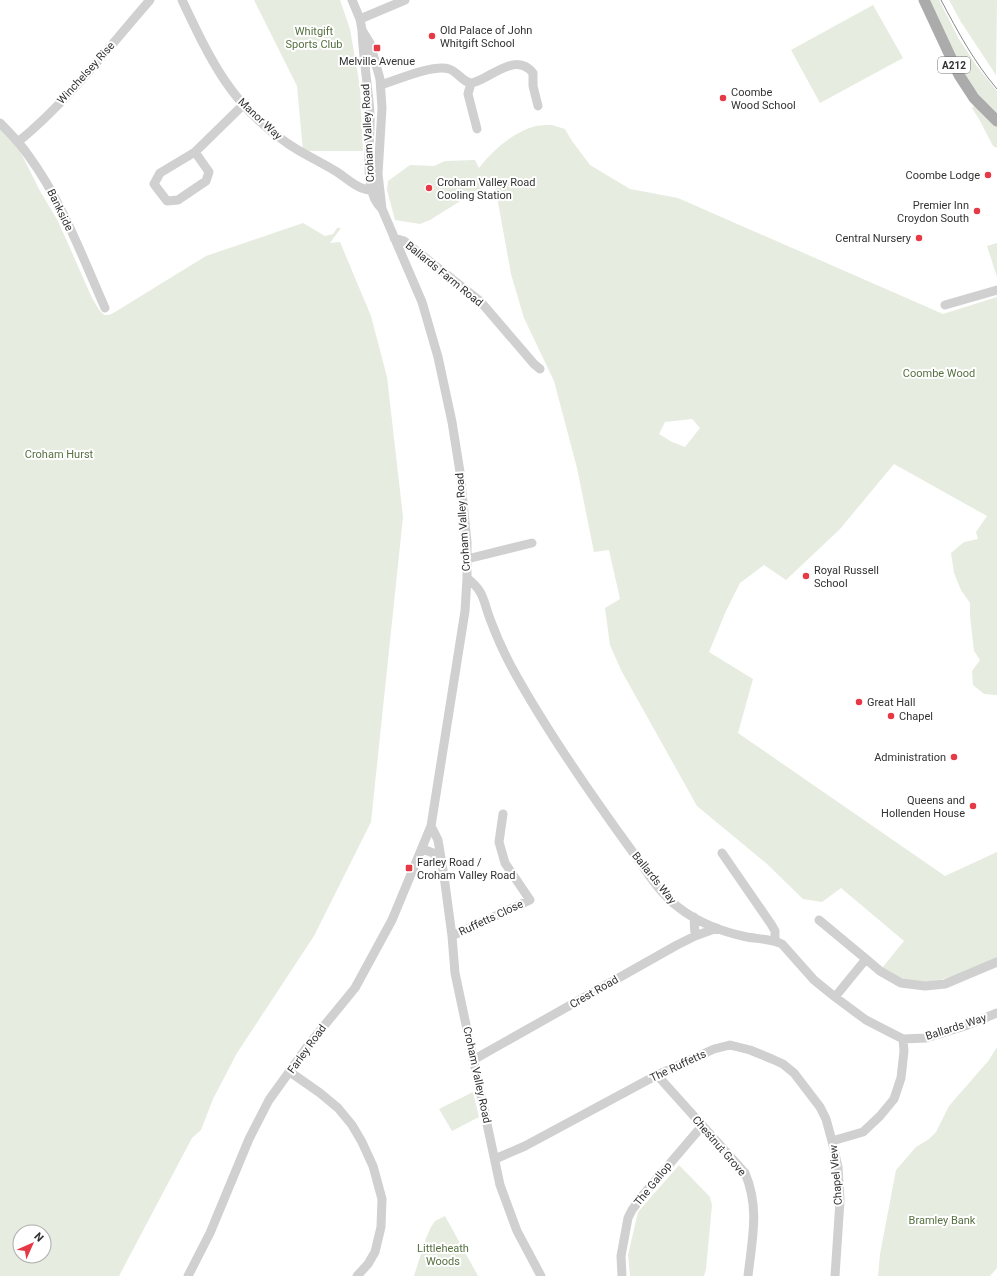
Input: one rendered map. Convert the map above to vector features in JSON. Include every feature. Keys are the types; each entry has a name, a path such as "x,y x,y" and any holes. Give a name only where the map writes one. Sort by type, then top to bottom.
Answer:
{"main road":[{"name":"A212","path":"924,0 959,75 974,98 997,121"}],"street":[{"name":"Winchelsey Rise","path":"18,142 36,127 68,93 150,0"},
{"name":"Manor Way","path":"182,0 204,47 216,68 234,95 243,105 264,125 288,144 340,174 358,188 376,191"},
{"path":"352,0 360,19 362,30"},
{"path":"360,19 405,0"},
{"name":"Croham Valley Road","path":"362,30 370,44 376,61 381,85 382,108 376,191"},
{"name":"Croham Valley Road","path":"362,30 370,112 370,177 394,238 422,302 439,364 452,422 460,472 467,542 465,611 432,826 438,840 452,936 455,973 500,1185 517,1231 540,1276"},
{"path":"381,85 431,68 450,69 471,83 477,82 504,67 518,63 525,65 532,73 533,86 538,106"},
{"path":"471,83 468,94 477,129"},
{"path":"195,152 209,172 206,181 178,200 167,201 154,184 160,173 195,152 243,105"},
{"name":"Bankside","path":"0,123 18,142 35,164 56,199 105,308"},
{"name":"Ballards Farm Road","path":"394,238 404,241 480,301 540,369"},
{"path":"945,305 997,290"},
{"path":"467,559 532,543"},
{"name":"Ballards Way","path":"467,578 476,585 482,593 490,620 525,691 618,833 660,889 677,907 717,928 746,937 775,941 782,944 814,980 834,997 866,1020 903,1039 926,1038 964,1026 997,1013"},
{"name":"Ruffetts Close","path":"452,936 530,900 505,863 499,842 504,814"},
{"name":"Farley Road","path":"188,1276 210,1233 249,1139 269,1100 310,1043 355,988 392,920 432,826"},
{"name":"Croham Valley Road","path":"423,849 436,856 442,867"},
{"path":"722,853 771,924 775,931 775,941"},
{"path":"694,917 695,936"},
{"path":"820,920 880,971 901,983 925,986 945,984 997,962"},
{"name":"Crest Road","path":"473,1060 677,944 717,928"},
{"path":"834,997 866,959"},
{"name":"Chapel View","path":"835,1276 840,1201 838,1167 832,1141 863,1132 880,1116 894,1098 901,1078 904,1051 903,1039"},
{"name":"The Ruffetts","path":"495,1159 525,1146 657,1075 722,1046 730,1045 750,1050 783,1064 794,1073 820,1107 826,1119 832,1141"},
{"path":"290,1072 338,1108 352,1125 373,1166 382,1199 381,1227 375,1252 368,1264 357,1276"},
{"name":"Chestnut Grove","path":"657,1075 745,1173 749,1182 754,1203 755,1220 748,1276"},
{"name":"The Gallop","path":"622,1276 621,1256 628,1218 632,1210 702,1126"}],"green space":[{"name":"Whitgift Sports Club","path":"254,0 340,0 350,29 360,87 363,151 303,151 297,86"},
{"path":"929,0 939,0 959,39 976,65 997,91 997,113 978,94 968,81 957,61"},
{"path":"949,0 997,0 996,75 961,22"},
{"path":"873,5 903,58 820,103 791,50"},
{"path":"975,105 997,125 997,148 993,146 972,108"},
{"name":"Royal Russell School","path":"552,125 565,129 590,165 630,189 678,198 943,314 997,297 997,695 984,694 973,685 972,671 980,660 974,651 970,603 961,590 954,573 951,553 964,542 978,539 976,532 987,516 894,464 840,529 786,580 764,565 740,583 726,611 709,652 753,679 738,733 945,876 997,852 997,958 964,972 940,980 928,982 904,980 882,968 904,941 841,888 822,902 803,899 767,864 697,806 621,670 610,645 605,608 620,599 609,550 594,552 577,468 554,381 524,318 511,274 494,180 430,220 420,224 395,220 387,190 388,181 410,165 434,166 445,161 475,160 479,168 497,148 512,137 536,126","holes":["692,419 700,428 685,447 672,442 659,434 665,422"]},
{"name":"Croham Hurst","path":"0,126 17,145 40,191 58,221 92,298 104,315 109,315 115,312 206,256 303,223 325,236 333,234 337,228 341,228 330,243 340,242 371,316 387,377 403,517 371,822 314,936 237,1053 213,1099 201,1130 192,1138 119,1276 0,1276"},
{"path":"997,243 997,277 987,246"},
{"name":"Bramley Bank","path":"997,1047 997,1268 990,1276 878,1276 880,1254 896,1170 916,1147 929,1139 936,1132 949,1106 989,1060"},
{"path":"473,1092 479,1117 452,1131 439,1109"},
{"path":"679,1165 710,1197 712,1205 706,1269 704,1276 630,1276 628,1255 638,1212"},
{"name":"Littleheath Woods","path":"445,1216 478,1276 414,1276 431,1227 435,1221"}],"tram line":[{"path":"941,0 960,35 997,89"}],"place":[{"name":"Old Palace of John Whitgift School","path":"432,36"},
{"name":"Melville Avenue","path":"377,48"},
{"name":"Coombe Wood School","path":"723,98"},
{"name":"Coombe Lodge","path":"988,175"},
{"name":"Croham Valley Road Cooling Station","path":"429,188"},
{"name":"Premier Inn Croydon South","path":"977,211"},
{"name":"Central Nursery","path":"919,238"},
{"name":"Royal Russell School","path":"806,576"},
{"name":"Great Hall","path":"859,702"},
{"name":"Chapel","path":"891,716"},
{"name":"Administration","path":"954,757"},
{"name":"Queens and Hollenden House","path":"973,806"},
{"name":"Farley Road / Croham Valley Road","path":"409,868"}],"park label":[{"name":"Coombe Wood","path":"939,373"}]}
